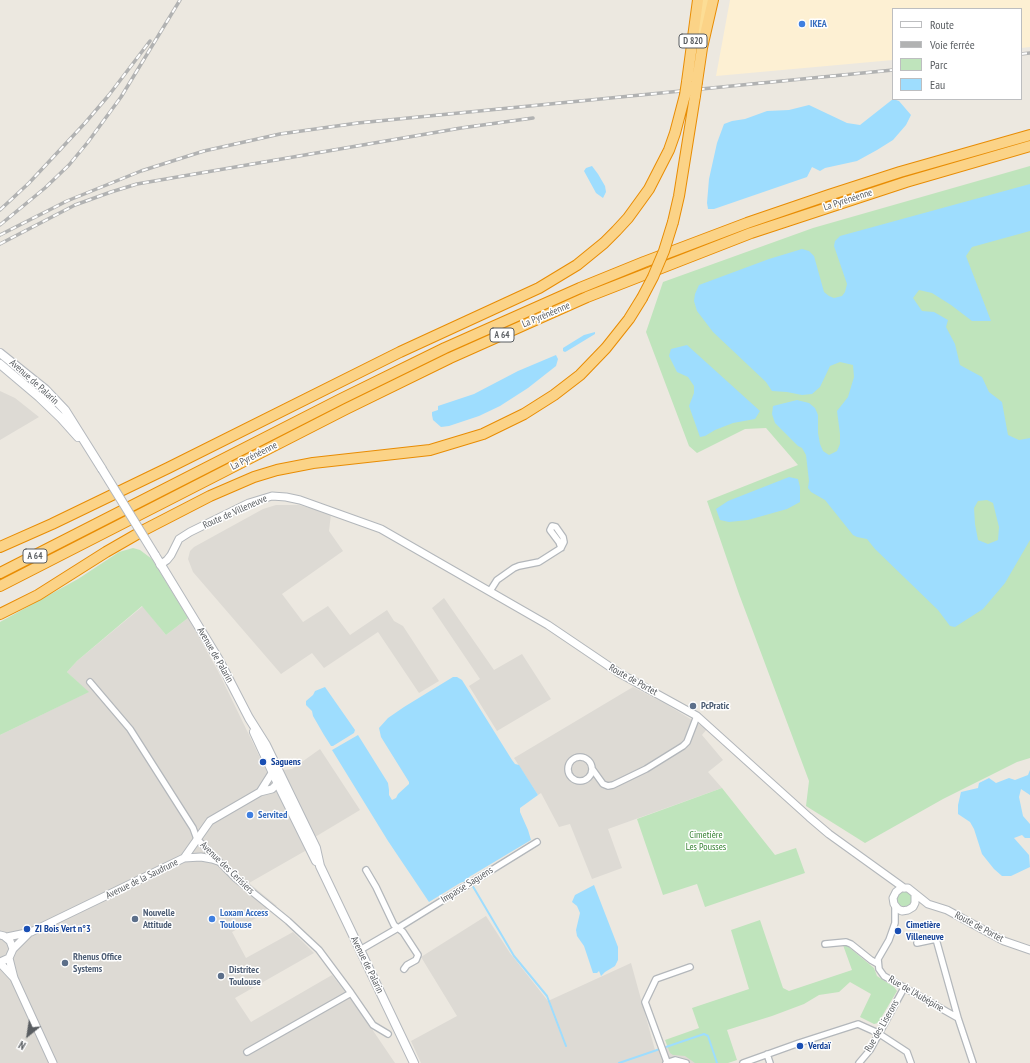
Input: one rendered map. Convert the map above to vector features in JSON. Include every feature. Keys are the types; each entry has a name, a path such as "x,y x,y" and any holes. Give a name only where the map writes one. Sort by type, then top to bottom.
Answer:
{"highway":[{"name":"D 820","path":"692,82 698,0"},
{"name":"D 820","path":"702,48 702,32 706,0"},
{"path":"0,614 38,595 106,552 146,529 210,496 248,479 277,470 313,463 430,450 483,434 524,414 554,395 580,374 606,348 629,319 653,277 661,257 673,222 679,196 692,82 702,48 712,0"},
{"path":"0,547 52,524 155,474 400,352 539,288 572,268 591,254 616,231 628,218 649,189 669,150 690,96"},
{"name":"La Pyrénéenne","path":"0,573 355,392 445,348 580,288 747,223 829,195 907,170 1030,135"},
{"name":"La Pyrénéenne","path":"0,586 346,409 450,358 587,297 774,225 906,182 1030,146"}],"main road":[{"name":"Avenue de Palarin","path":"0,353 45,389 65,410 219,660 266,745 277,782 314,859 320,866 414,1063"},
{"name":"Avenue de Palarin","path":"1,367 29,388 61,418 91,453"}],"street":[{"path":"1,367 9,359"},
{"name":"Route de Villeneuve","path":"160,564 167,560 171,555 179,539 190,532 249,503 272,496 293,498 347,516"},
{"name":"Route de Portet","path":"347,516 381,529 490,591 548,625 618,673 697,716 809,818 904,888"},
{"path":"490,591 497,580 514,568 539,562 561,548"},
{"name":"Avenue des Cerisiers","path":"90,682 130,729 193,828 197,839 241,883 288,921 319,950 351,992 373,1025 388,1034"},
{"path":"593,770 589,779 581,782 570,776 568,767 572,760 583,757 590,762 593,770 603,784 608,786 613,785 646,769 688,742 697,716"},
{"name":"Avenue de la Saudrune","path":"4,936 28,933 184,858 210,821 277,782"},
{"name":"Impasse Saguens","path":"360,950 537,842"},
{"path":"184,858 200,857 218,861"},
{"path":"366,870 394,924 403,932 418,955 418,958 407,965 404,969"},
{"path":"878,964 878,959 889,940 895,922 892,880"},
{"path":"894,895 898,890 904,888 911,890 916,899 913,907 906,911 895,922"},
{"name":"Route de Portet","path":"915,895 928,904 947,910 1004,941 1030,950"},
{"name":"Route de Portet","path":"913,907 928,904"},
{"path":"895,906 898,909 906,911"},
{"name":"Avenue de la Saudrune","path":"9,958 13,949 28,933"},
{"path":"4,936 10,940 13,949"},
{"path":"917,943 936,939 972,1063"},
{"name":"Rue de l'Aubépine","path":"825,944 846,942 851,944 878,964 879,969 884,976 958,1018"},
{"path":"14,978 0,963 9,958 14,978 53,1063"},
{"path":"686,1063 675,1060 666,1063 645,1002 656,979 690,967"},
{"name":"Rue des Liserons","path":"859,1063 870,1050 904,988"},
{"path":"247,1052 351,992"},
{"path":"744,1063 858,1024 878,1033 907,1052 911,1063"},
{"path":"767,1054 770,1063"}],"shaded area":[{"path":"730,0 1030,0 1030,47 1022,48 1022,8 892,8 892,60 716,76"},
{"path":"0,391 15,398 39,417 0,440"},
{"path":"276,505 299,505 331,514 329,531 343,551 282,594 303,622 328,606 350,635 387,610 394,621 403,626 439,681 419,693 378,632 324,668 312,653 281,674 193,572 188,559 190,551 194,547 263,509"},
{"path":"444,598 494,670 522,654 551,699 497,731 469,686 480,679 432,608"},
{"path":"143,606 166,635 188,618 218,671 267,772 292,769 320,749 360,810 315,837 305,851 249,883 277,906 232,932 246,958 293,932 314,953 235,998 251,1022 332,975 357,1007 395,1063 0,1063 0,735 88,692 67,672 77,661"},
{"path":"633,687 664,703 707,729 702,735 723,760 708,772 722,788 608,829 622,868 592,879 570,824 559,827 541,793 538,795 514,758"},
{"path":"486,916 510,953 548,1001 631,963 655,1050 709,1034 718,1063 421,1063 411,1041 457,1016 421,957"}],"green space":[{"path":"1030,166 1030,758 1017,762 943,799 865,843 806,806 809,781 739,594 707,501 798,465 766,428 745,429 697,453 689,446 646,332 663,282 813,228"},
{"path":"133,548 140,550 152,559 188,618 166,635 142,606 77,661 67,672 89,692 0,735 0,622 78,579 119,552"},
{"name":"Cimetière Les Pousses","path":"722,788 775,855 796,848 805,873 705,907 697,884 663,895 637,819"},
{"path":"902,891 908,891 913,896 911,905 908,907 902,907 897,902 897,896"},
{"path":"760,920 783,988 789,991 852,970 843,945 845,944 874,968 877,976 894,987 897,991 878,1023 874,1024 860,1017 871,994 850,982 839,992 819,995 804,1004 727,1030 737,1060 728,1063 695,1063 685,1056 673,1055 670,1053 665,1040 699,1028 692,1008 749,989 731,930"}],"water":[{"path":"892,100 899,101 911,115 906,125 893,140 857,161 825,168 820,171 812,167 807,177 714,209 708,209 709,179 717,143 724,124 745,119 767,111 789,110 809,105 847,123 860,125"},
{"path":"592,166 605,186 606,192 603,198 596,193 584,171 586,168"},
{"path":"1030,184 1030,231 972,247 966,256 991,321 972,321 932,293 919,290 913,298 922,311 934,312 948,320 946,327 955,344 960,365 982,377 989,392 1002,402 1008,435 1019,440 1030,438 1030,540 1005,583 983,609 955,627 950,626 938,610 875,549 867,539 853,535 825,500 811,492 808,488 809,481 806,455 802,448 798,446 775,423 772,414 773,406 797,400 809,403 815,408 818,415 818,433 823,451 829,455 837,451 840,444 840,434 837,411 848,397 854,377 853,365 840,362 830,366 820,387 812,394 802,395 772,391 766,382 713,332 697,311 694,301 699,285 769,259 802,249 809,251 814,256 824,292 834,298 842,296 845,292 847,284 834,246 835,241 840,236","holes":["987,500 993,503 999,527 998,540 988,544 978,540 974,508 978,501"]},
{"path":"595,332 595,334 567,351 563,351 563,348 584,335"},
{"path":"687,345 760,411 755,419 733,423 700,437 689,406 694,393 694,386 688,377 677,372 669,356 671,349"},
{"path":"556,355 558,359 556,366 528,388 500,406 479,416 449,426 441,427 433,420 432,412 438,410 438,406 474,394 518,371"},
{"path":"789,477 798,479 800,487 800,502 787,509 748,520 729,522 720,520 716,509 728,501"},
{"path":"453,677 457,677 462,680 512,760 515,764 519,765 538,795 520,808 520,812 531,840 469,877 466,881 460,883 429,902 388,841 332,750 358,735 388,783 389,795 392,800 396,798 398,794 409,784 409,782 381,737 379,728 388,718"},
{"path":"325,687 355,730 354,733 333,746 331,746 324,735 313,716 312,711 306,705 306,701 315,691"},
{"path":"1030,770 1030,795 1021,789 1019,797 1023,816 1030,824 1030,838 1025,838 1022,835 1014,838 1029,855 1030,867 1011,876 1002,876 994,869 982,854 974,829 970,822 958,814 958,805 961,792 978,788 979,783 989,778 996,783 1009,778 1015,780 1028,775"},
{"path":"594,885 618,947 618,960 615,966 601,976 599,971 597,973 593,973 584,946 577,936 576,930 580,913 577,906 572,902 575,895"}],"waterway":[{"path":"468,878 514,956 547,996 566,1046"},
{"path":"619,1063 704,1034 708,1036 717,1063"}],"railway":[{"path":"0,225 45,188 69,165 88,142 121,97 180,0"},
{"path":"0,210 29,183 85,123 109,95 150,41"},
{"path":"1022,54 1030,53"},
{"path":"0,235 67,201 141,171 204,151 280,134 358,123 892,70"},
{"path":"0,244 75,205 137,184 461,128 533,118"}],"place":[{"name":"IKEA","path":"802,24"},
{"name":"PcPratic","path":"693,706"},
{"name":"Saguens","path":"263,762"},
{"name":"Servited","path":"250,815"},
{"name":"Nouvelle Attitude","path":"135,919"},
{"name":"Loxam Access Toulouse","path":"212,919"},
{"name":"ZI Bois Vert n°3","path":"27,929"},
{"name":"Cimetière Villeneuve","path":"898,931"},
{"name":"Rhenus Office Systems","path":"65,963"},
{"name":"Distritec Toulouse","path":"221,976"},
{"name":"Verdaï","path":"800,1046"}]}
